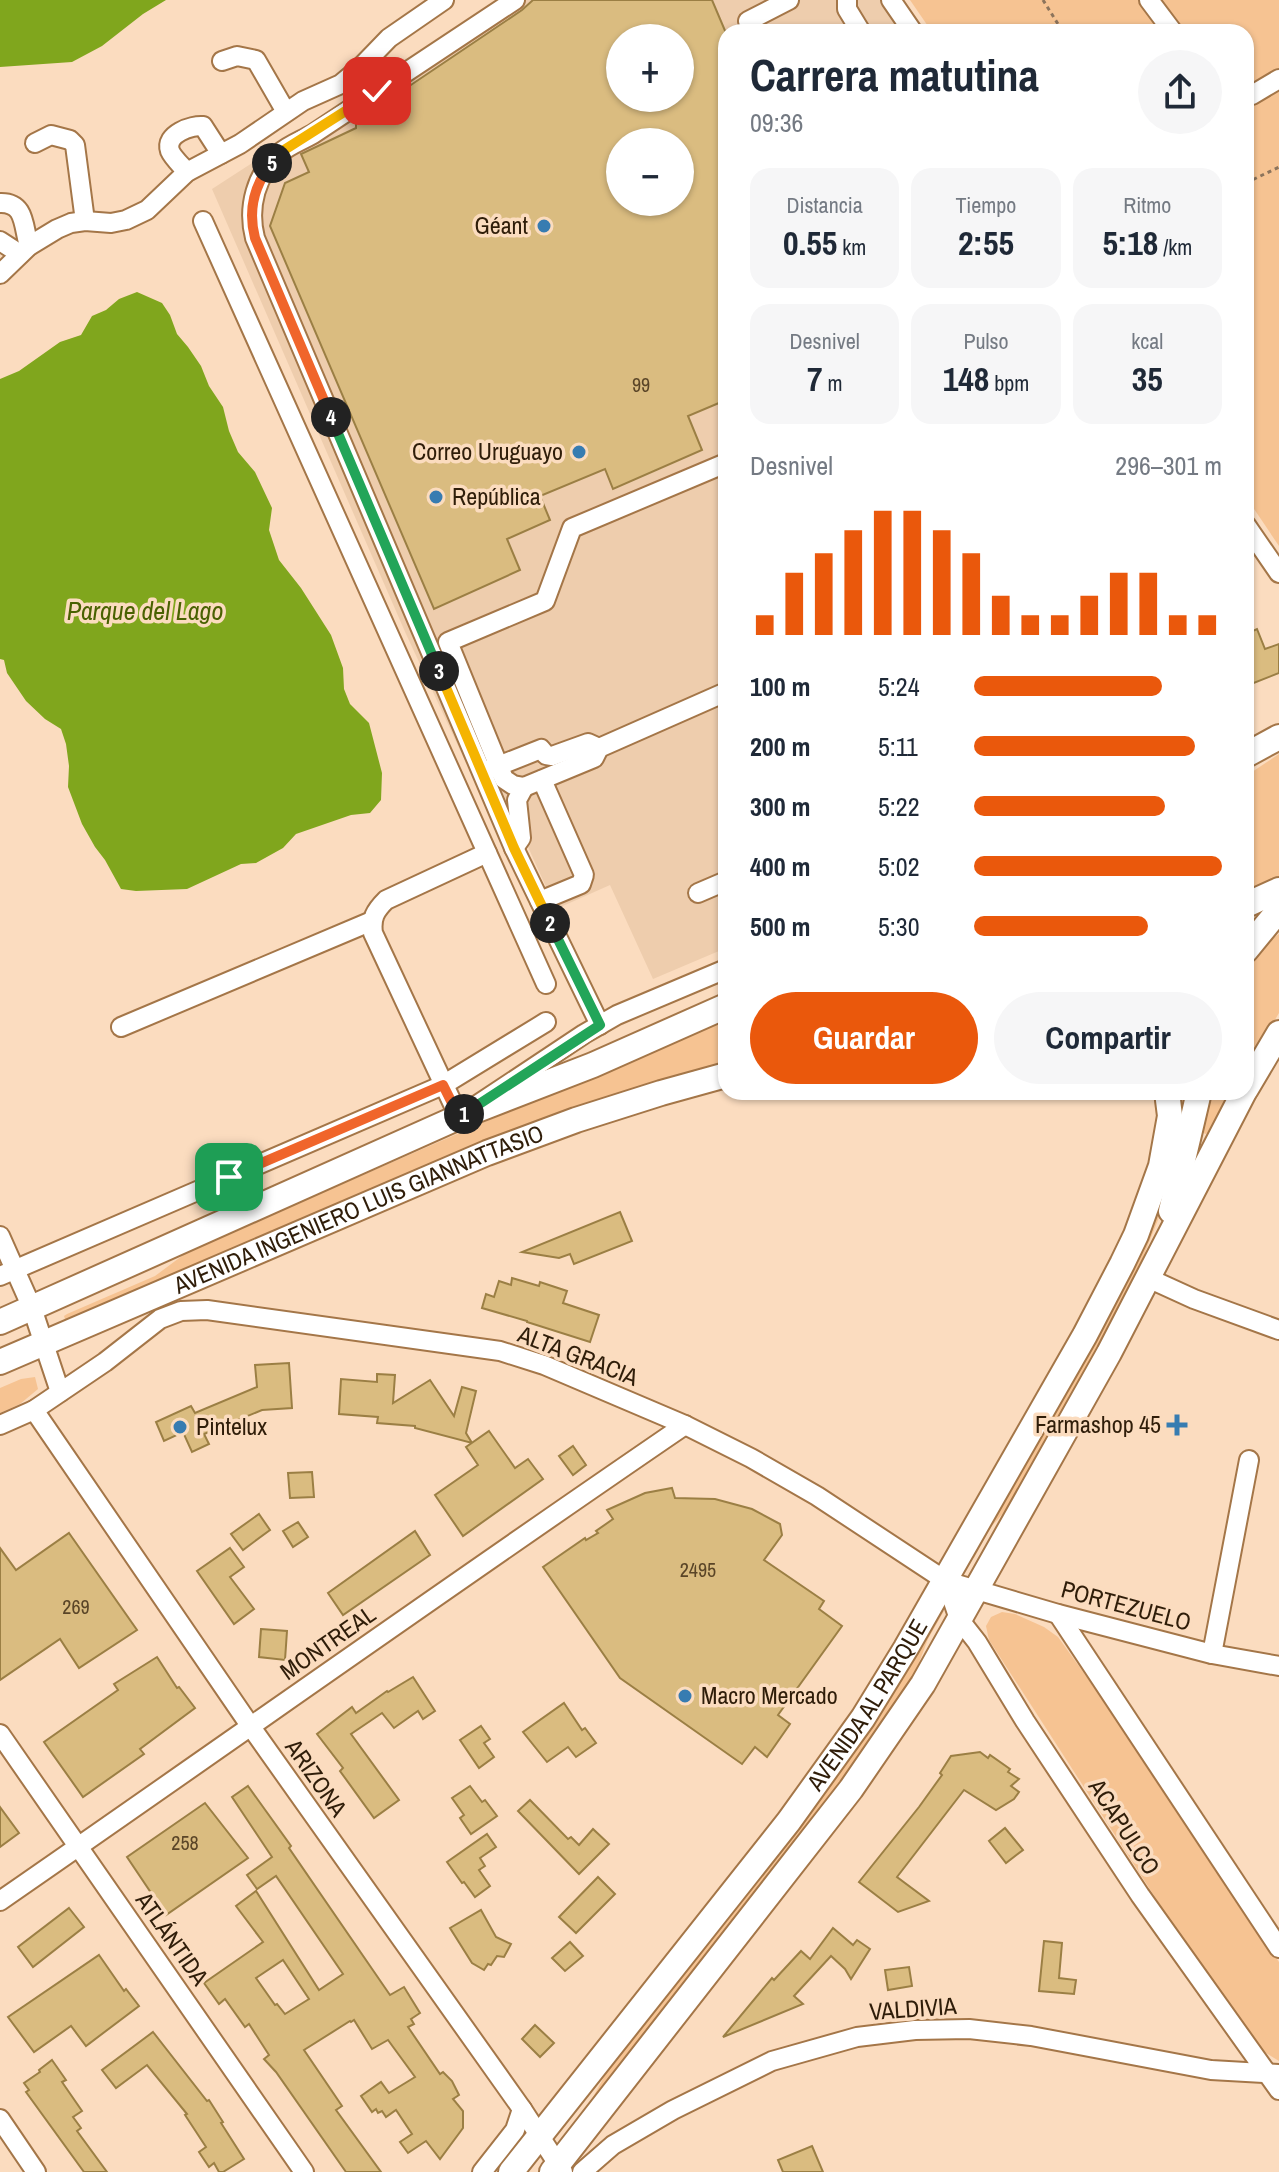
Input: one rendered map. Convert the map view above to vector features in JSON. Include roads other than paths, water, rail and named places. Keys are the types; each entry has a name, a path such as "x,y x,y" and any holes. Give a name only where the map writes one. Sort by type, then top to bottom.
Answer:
{"main road":[{"path":"1254,751 1279,737"},
{"path":"1254,901 1279,890"},
{"path":"1254,920 1279,909"},
{"path":"1254,940 1279,909"},
{"name":"AVENIDA INGENIERO LUIS GIANNATTASIO","path":"0,1322 459,1117 593,1065 718,1010"},
{"path":"1254,1076 1279,1033"},
{"name":"AVENIDA INGENIERO LUIS GIANNATTASIO","path":"0,1362 487,1153 647,1097 718,1077"},
{"name":"AVENIDA AL PARQUE","path":"558,2169 851,1789 923,1684 959,1619 961,1585 1129,1250 1153,1192 1166,1141 1170,1116 1168,1100"},
{"path":"1148,1278 1171,1210 1197,1100"},
{"path":"1148,1278 1240,1100"},
{"name":"AVENIDA AL PARQUE","path":"511,2172 789,1821 961,1585 1064,1435 1148,1278"}],"street":[{"path":"0,274 25,250 57,229 85,221 111,223 126,220 147,210 187,172 240,144 303,101 341,84 389,38 444,0"},
{"path":"515,0 281,152 261,177 254,196 251,222 261,253 439,646 490,769 514,848 600,1025"},
{"path":"749,24 748,21 789,0"},
{"path":"847,0 847,9 856,24"},
{"path":"891,0 908,24"},
{"path":"1149,0 1167,24"},
{"path":"222,61 237,56 256,60 286,112"},
{"path":"1254,94 1279,79"},
{"path":"187,172 170,150 170,144 188,128 203,126 221,154"},
{"path":"35,143 51,135 70,140 75,145 85,221"},
{"path":"0,203 17,206 22,215 25,250"},
{"path":"203,221 546,984"},
{"path":"0,241 25,250"},
{"path":"439,646 545,601 572,528 718,466"},
{"path":"1254,537 1279,573"},
{"path":"490,769 513,785 533,784 594,758 599,748 718,696"},
{"path":"490,769 541,749 552,756 588,743 599,748"},
{"path":"514,848 521,838 517,800 533,784"},
{"path":"533,784 584,875 581,884 540,901"},
{"path":"487,853 386,900 376,910 372,921 373,933 459,1117 617,1015 718,972"},
{"path":"698,893 718,884"},
{"path":"121,1027 372,921"},
{"path":"7,1273 443,1085 546,1022"},
{"path":"0,1236 7,1273 32,1308 60,1392 34,1410 0,1425"},
{"path":"1148,1278 1194,1299 1279,1330"},
{"name":"ALTA GRACIA","path":"60,1392 160,1319 181,1311 207,1310 500,1351 544,1365 685,1425 751,1458 961,1585"},
{"name":"ARIZONA","path":"34,1410 251,1727 540,2135 558,2169"},
{"name":"MONTREAL","path":"0,1901 483,1562 685,1425"},
{"path":"1212,1654 1249,1460"},
{"name":"PORTEZUELO","path":"961,1585 1212,1654 1279,1666"},
{"path":"1058,1614 1279,1948"},
{"name":"ACAPULCO","path":"959,1619 977,1642 1132,1883 1272,2074 1279,2090"},
{"name":"ATLÁNTIDA","path":"0,1734 304,2172"},
{"name":"VALDIVIA","path":"582,2172 613,2145 673,2110 772,2061 857,2037 915,2030 969,2029 1031,2036 1211,2070 1272,2074"},
{"path":"482,2172 515,2130 522,2109"},
{"path":"0,2119 36,2172"}],"water":[{"path":"0,0 166,0 102,46 72,62 0,67"},
{"name":"Parque del Lago","path":"137,292 162,303 177,334 201,366 209,386 223,407 238,452 255,472 272,508 269,530 279,560 331,635 343,668 344,689 350,704 369,723 382,773 381,800 370,813 351,815 296,834 283,848 256,863 241,864 187,889 121,889 82,824 68,787 69,766 61,729 26,701 7,673 4,660 0,659 0,379 19,371 60,342 81,335 92,316"}],"place":[{"name":"Géant","path":"544,226"},
{"name":"Correo Uruguayo","path":"579,452"},
{"name":"República","path":"436,497"},
{"name":"Farmashop 45","path":"1177,1425"},
{"name":"Pintelux","path":"180,1427"},
{"name":"Macro Mercado","path":"685,1696"}]}
